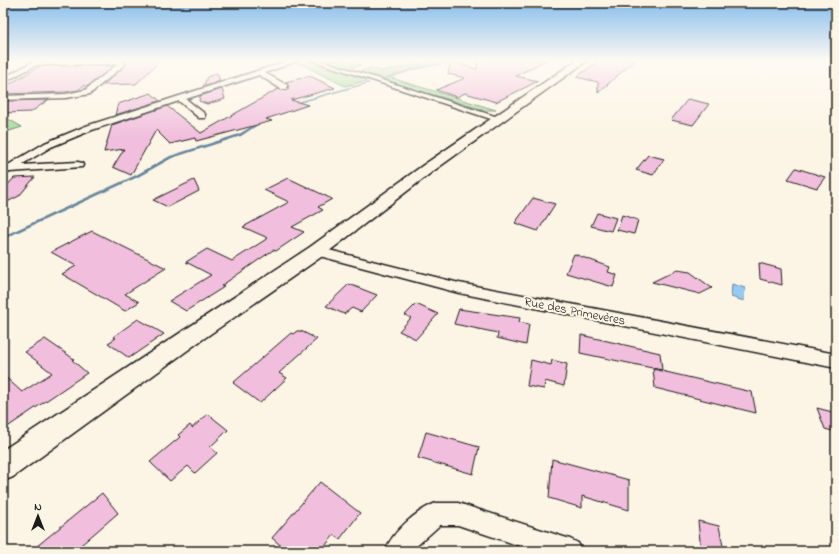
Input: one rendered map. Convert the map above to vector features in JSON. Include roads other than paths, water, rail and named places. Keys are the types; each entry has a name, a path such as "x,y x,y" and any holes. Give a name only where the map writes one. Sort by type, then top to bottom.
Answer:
{"main road":[{"path":"3,468 188,337 317,251 427,169 546,86"}],"street":[{"path":"3,98 66,96 87,92 95,86"},
{"path":"5,170 28,156 69,136 217,86"},
{"path":"397,86 500,118"},
{"path":"180,98 202,116"},
{"path":"5,170 78,165"},
{"name":"Rue des Primevères","path":"317,251 350,261 459,288 836,361"},
{"path":"397,551 406,539 436,514 458,514 570,551"}],"water":[{"path":"732,284 745,288 744,301 731,297"}],"waterway":[{"path":"291,104 358,86"},
{"path":"3,238 137,176 171,157 240,135 274,114"}]}
